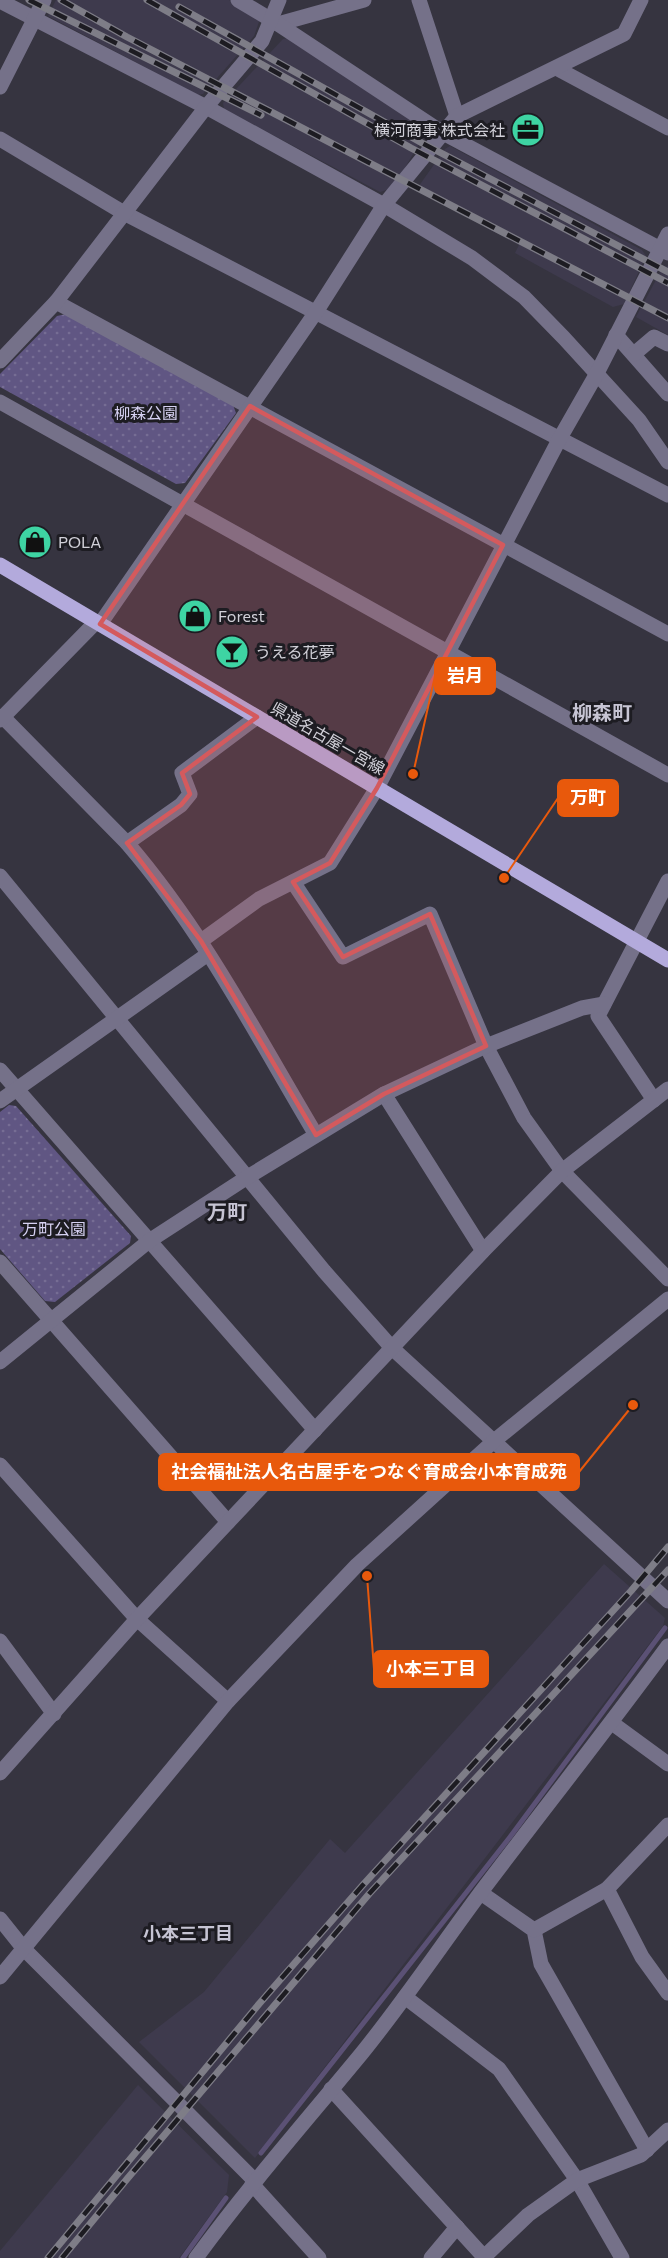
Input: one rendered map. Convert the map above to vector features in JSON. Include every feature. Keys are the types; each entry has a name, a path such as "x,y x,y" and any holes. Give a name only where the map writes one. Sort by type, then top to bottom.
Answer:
{"main road":[{"name":"県道名古屋一宮線","path":"0,566 668,960"}],"street":[{"path":"0,87 44,0"},
{"path":"238,0 443,133 664,251"},
{"path":"0,361 56,302 206,107 262,41 275,22 279,0"},
{"path":"275,22 364,0"},
{"path":"419,0 457,116"},
{"path":"316,1135 204,948 143,860 1,719 98,623 316,312 384,205 457,116 624,34 641,0"},
{"path":"0,1 206,107 384,205 472,258 524,297 639,420 668,462"},
{"path":"556,68 668,128"},
{"path":"0,139 124,213 668,495"},
{"path":"0,1101 117,1018 204,948 259,899 330,863 377,788 560,438 664,251 668,234"},
{"path":"56,302 668,634"},
{"path":"616,335 668,394"},
{"path":"634,354 654,338 668,344"},
{"path":"0,402 668,776"},
{"path":"127,843 181,805 190,794 182,773 257,717"},
{"path":"0,876 246,1178 392,1348 668,1601"},
{"path":"654,1100 598,1016 668,881"},
{"path":"293,882 343,957 430,914 486,1046 524,1118 562,1171 668,1280"},
{"path":"0,1362 149,1241 246,1178 384,1094 486,1046 582,1008 604,1004"},
{"path":"0,1070 315,1430"},
{"path":"0,1773 137,1619 483,1251 562,1171 668,1089"},
{"path":"384,1094 483,1251"},
{"path":"0,1262 228,1522"},
{"path":"0,1977 228,1701 357,1565 494,1441 668,1299"},
{"path":"0,1465 137,1619 228,1701"},
{"path":"0,1641 54,1714"},
{"path":"196,2258 253,2182 405,1997 668,1646"},
{"path":"612,1723 668,1764"},
{"path":"534,1930 607,1889 668,1825"},
{"path":"607,1889 642,1957 668,1993"},
{"path":"481,1893 534,1930 541,1964 647,2150"},
{"path":"0,1919 24,1949 253,2182 319,2258"},
{"path":"405,1997 499,2069 577,2180 621,2258"},
{"path":"331,2089 484,2257 528,2215 577,2180 642,2155 668,2130"},
{"path":"430,2258 457,2227"}],"highlighted area":[{"path":"250,406 503,545 377,788 330,863 293,882 343,957 430,914 486,1046 384,1094 316,1135 201,941 127,843 181,805 190,794 182,773 257,717 100,624"}],"shaded area":[{"path":"56,0 229,0 260,19 254,36 203,94 198,95 48,16"},
{"path":"287,38 425,129 426,132 393,188 380,192 224,109 223,103 283,39"},
{"path":"450,146 642,250 646,256 624,304 613,307 515,253 519,245 416,190 445,149"},
{"path":"668,266 668,335 636,317 663,267"},
{"path":"604,1564 665,1618 663,1626 255,2158 139,2042 204,1992 330,1839 345,1853"},
{"path":"138,2085 229,2175 227,2192 179,2258 0,2258 0,2251"}],"green space":[{"name":"柳森公園","path":"66,314 233,405 236,413 185,483 176,484 0,387 0,374 57,316"},
{"name":"万町公園","path":"9,1105 16,1106 131,1236 130,1243 55,1302 45,1301 0,1249 0,1112"}],"waterway":[{"path":"261,2153 510,1837 665,1628"},
{"path":"183,2258 226,2198"}],"railway":[{"path":"29,0 261,115"},
{"path":"61,0 127,37 668,318"},
{"path":"147,0 411,148 668,283"},
{"path":"179,7 422,143 668,272"},
{"path":"48,2258 259,2004 362,1886 631,1591 668,1547"},
{"path":"62,2258 369,1894 668,1570"}],"place":[{"name":"横河商事 株式会社","path":"528,130"},
{"name":"POLA","path":"35,542"},
{"name":"Forest","path":"195,616"},
{"name":"うえる花夢","path":"232,652"},
{"name":"岩月","path":"413,774"},
{"name":"万町","path":"504,878"},
{"name":"社会福祉法人名古屋手をつなぐ育成会小本育成苑","path":"633,1405"},
{"name":"小本三丁目","path":"367,1576"}],"district":[{"name":"柳森町","path":"602,713"},
{"name":"万町","path":"227,1212"},
{"name":"小本三丁目","path":"188,1934"}]}
